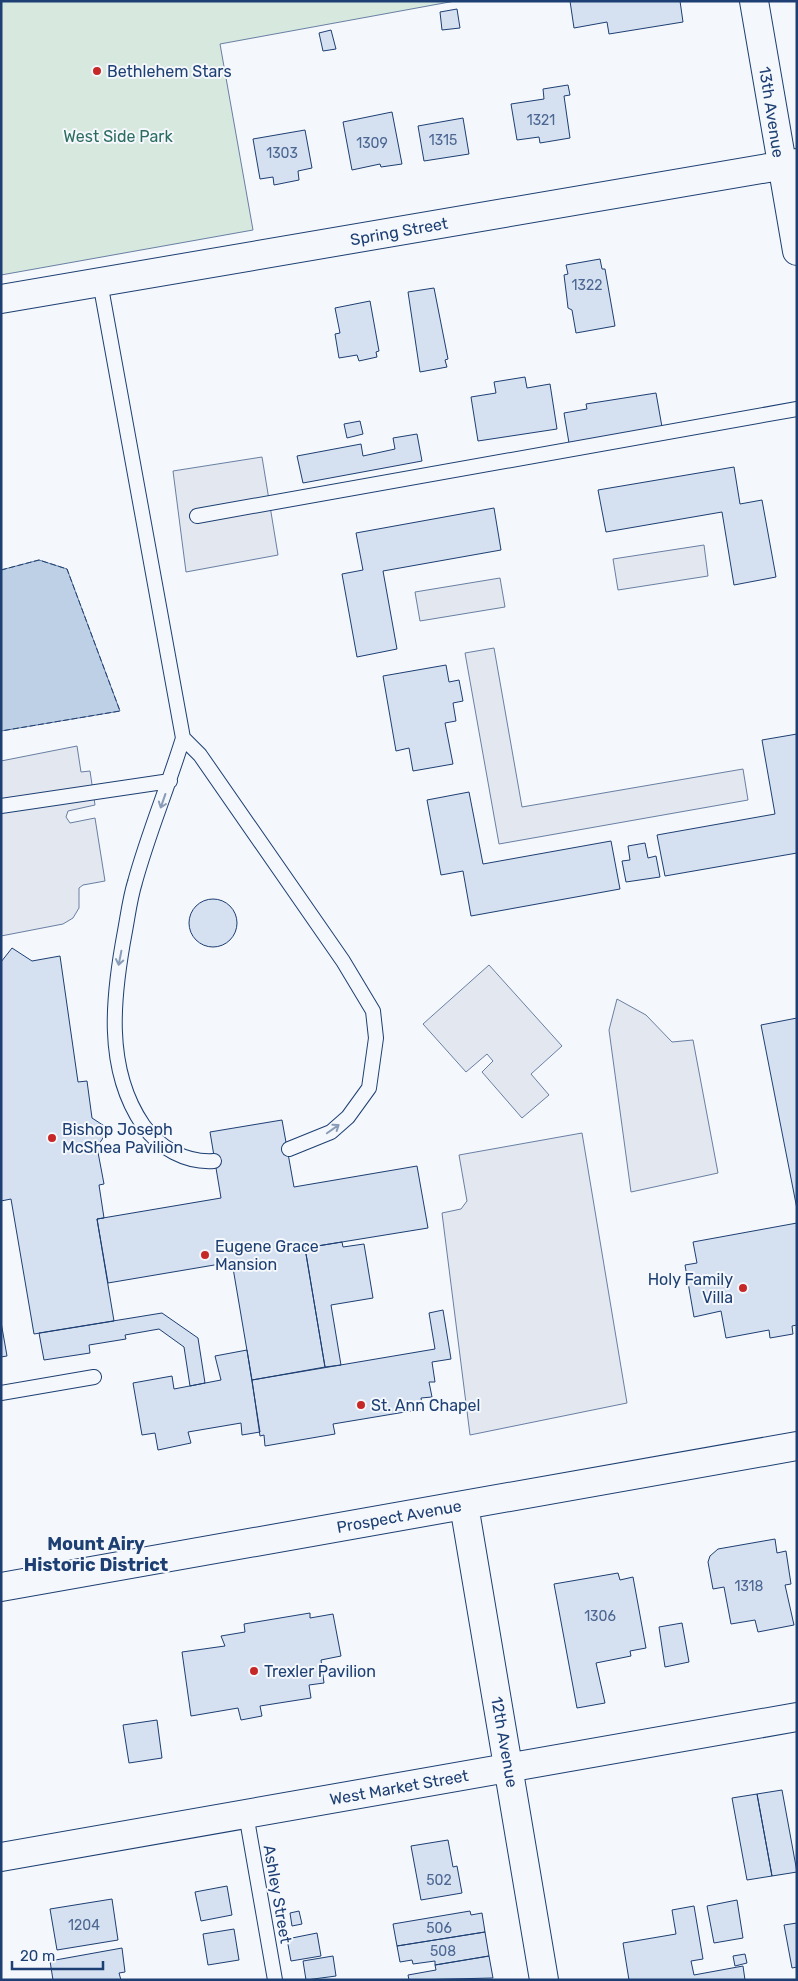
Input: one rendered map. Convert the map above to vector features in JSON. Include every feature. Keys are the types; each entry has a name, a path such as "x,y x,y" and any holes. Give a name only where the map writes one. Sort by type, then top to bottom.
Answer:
{"street":[{"name":"13th Avenue","path":"754,1 789,164 797,251"},
{"name":"Spring Street","path":"1,299 789,164"},
{"name":"Prospect Avenue","path":"1,1587 797,1446"},
{"name":"12th Avenue","path":"464,1505 544,1980"},
{"name":"West Market Street","path":"1,1856 797,1717"}],"lane":[{"path":"100,282 183,738 134,883 116,979 115,1030 119,1068 126,1094 149,1134 165,1148 174,1152 199,1162 214,1161"},
{"path":"197,516 797,409"},
{"path":"183,738 200,755 343,961 373,1012 376,1038 374,1064 369,1088 348,1117 331,1132 289,1149"},
{"path":"1,806 170,781"},
{"path":"1,1393 94,1377"},
{"name":"Ashley Street","path":"246,1814 275,1980"}],"green space":[{"name":"West Side Park","path":"1,1 455,1 220,44 253,230 1,275"}],"shaded area":[{"path":"262,457 278,555 186,572 173,471"},
{"path":"704,545 708,576 618,590 613,559"},
{"path":"500,578 505,607 420,621 415,592"},
{"path":"494,648 522,807 743,769 748,800 499,844 465,653"},
{"path":"77,746 81,772 90,771 95,805 68,811 66,817 70,823 95,818 105,881 83,885 79,888 79,908 73,918 63,924 1,936 1,761"},
{"path":"489,965 562,1046 531,1074 549,1095 522,1118 482,1072 493,1061 487,1054 466,1072 423,1024"},
{"path":"617,999 646,1015 672,1042 693,1040 718,1173 631,1192 609,1030"},
{"path":"582,1133 627,1403 470,1435 442,1213 461,1209 467,1201 459,1155"}],"water":[{"path":"39,560 67,569 120,711 1,731 1,570"}],"building":[{"path":"570,1 680,1 683,22 609,34 607,22 574,28"},
{"path":"457,9 460,28 442,30 440,12"},
{"path":"331,30 336,49 323,51 319,33"},
{"path":"568,85 570,95 564,96 570,138 540,143 539,137 517,140 511,104 544,99 543,89"},
{"path":"392,112 402,164 381,167 380,164 352,170 343,122"},
{"path":"463,118 469,154 424,161 418,126"},
{"path":"305,130 312,168 298,171 299,180 274,185 273,177 260,179 253,139"},
{"path":"600,259 602,269 605,269 615,326 576,333 572,310 568,308 564,275 568,274 566,265"},
{"path":"434,288 448,359 445,360 447,367 420,372 408,292"},
{"path":"370,301 379,351 376,352 377,357 359,361 357,355 339,358 335,334 340,333 335,308"},
{"path":"525,377 527,388 550,384 557,429 478,441 471,397 496,393 494,382"},
{"path":"656,393 662,427 569,443 564,413 587,409 586,404"},
{"path":"360,421 363,434 347,438 344,424"},
{"path":"417,434 422,461 303,483 297,456 361,444 363,456 395,449 393,438"},
{"path":"734,467 740,504 762,500 776,577 734,585 722,512 606,532 598,490"},
{"path":"494,508 501,550 383,571 397,649 357,657 342,574 363,570 356,533"},
{"path":"446,665 449,682 459,680 463,701 453,703 456,721 445,723 453,764 413,771 409,748 396,751 383,676"},
{"path":"797,734 797,853 665,876 657,835 775,814 762,740"},
{"path":"469,792 483,864 611,841 620,889 471,916 463,871 441,875 427,800"},
{"path":"645,843 648,858 656,856 660,877 626,882 622,861 630,860 628,846"},
{"path":"213,899 222,901 230,906 235,914 237,923 235,932 230,940 222,945 213,947 204,945 196,940 191,932 189,923 191,914 196,906 204,901"},
{"name":"Bishop Joseph McShea Pavilion","path":"12,948 32,961 60,956 78,1082 87,1081 92,1118 109,1129 97,1147 104,1184 99,1185 104,1218 97,1219 114,1321 34,1334 11,1199 1,1201 1,962"},
{"path":"797,1018 797,1209 761,1025"},
{"name":"Eugene Grace Mansion","path":"282,1120 294,1187 417,1166 428,1228 305,1248 325,1367 252,1380 232,1262 108,1283 97,1219 221,1198 210,1132"},
{"name":"Holy Family Villa","path":"797,1223 797,1325 792,1326 793,1334 770,1338 769,1330 726,1338 721,1311 694,1317 685,1265 697,1263 693,1242"},
{"path":"342,1242 343,1247 364,1244 373,1298 331,1305 341,1365 325,1367 305,1248"},
{"path":"443,1310 451,1359 432,1362 435,1382 429,1382 432,1397 421,1398 423,1409 333,1424 335,1434 265,1446 264,1435 260,1436 252,1380 435,1349 429,1313"},
{"path":"162,1313 198,1338 205,1383 190,1386 184,1347 159,1329 125,1335 126,1339 89,1345 90,1353 44,1360 39,1333"},
{"path":"1,1322 7,1356 1,1357"},
{"path":"247,1350 260,1432 242,1435 241,1423 188,1432 191,1443 158,1450 155,1433 142,1435 133,1383 172,1376 174,1389 221,1380 215,1356"},
{"path":"775,1539 777,1553 786,1551 791,1584 785,1585 794,1625 758,1632 755,1620 731,1624 724,1587 713,1589 708,1562 710,1556 718,1549"},
{"path":"618,1573 620,1580 633,1577 646,1648 630,1651 631,1656 596,1663 605,1703 577,1708 554,1584"},
{"name":"Trexler Pavilion","path":"310,1613 310,1618 333,1614 341,1656 321,1660 324,1683 309,1685 311,1698 260,1706 262,1716 241,1720 238,1708 191,1716 182,1652 225,1646 221,1636 245,1632 244,1624"},
{"path":"682,1623 689,1662 665,1667 659,1627"},
{"path":"157,1720 162,1758 129,1763 123,1725"},
{"path":"782,1790 797,1872 772,1876 757,1794"},
{"path":"757,1794 772,1876 747,1880 732,1798"},
{"path":"448,1840 453,1867 457,1866 462,1893 421,1900 411,1846"},
{"path":"227,1886 232,1915 201,1921 195,1892"},
{"path":"112,1899 118,1940 57,1950 50,1909"},
{"path":"737,1900 743,1938 714,1943 707,1906"},
{"path":"694,1906 703,1959 691,1961 694,1975 743,1966 745,1980 629,1980 623,1943 676,1934 672,1910"},
{"path":"299,1911 302,1924 292,1926 290,1913"},
{"path":"470,1911 471,1915 482,1913 485,1932 397,1946 393,1924"},
{"path":"797,1923 797,1967 792,1968 784,1925"},
{"path":"234,1929 239,1960 208,1965 203,1934"},
{"path":"485,1932 489,1956 435,1965 435,1961 413,1964 412,1960 400,1962 397,1946"},
{"path":"317,1933 321,1956 291,1961 287,1939"},
{"path":"122,1948 125,1972 119,1973 121,1980 53,1980 50,1961"},
{"path":"745,1954 747,1963 735,1966 733,1956"},
{"path":"333,1956 336,1976 306,1980 303,1961"},
{"path":"489,1956 493,1978 409,1980 408,1975 436,1970 435,1965"}],"fence":[{"path":"1,570 39,560 67,569 120,711 1,731"}],"place":[{"name":"Bethlehem Stars","path":"97,71"},
{"name":"Bishop Joseph McShea Pavilion","path":"52,1138"},
{"name":"Eugene Grace Mansion","path":"205,1255"},
{"name":"Holy Family Villa","path":"743,1288"},
{"name":"St. Ann Chapel","path":"361,1405"},
{"name":"Trexler Pavilion","path":"254,1671"}],"district":[{"name":"Mount Airy Historic District","path":"96,1554"}]}
